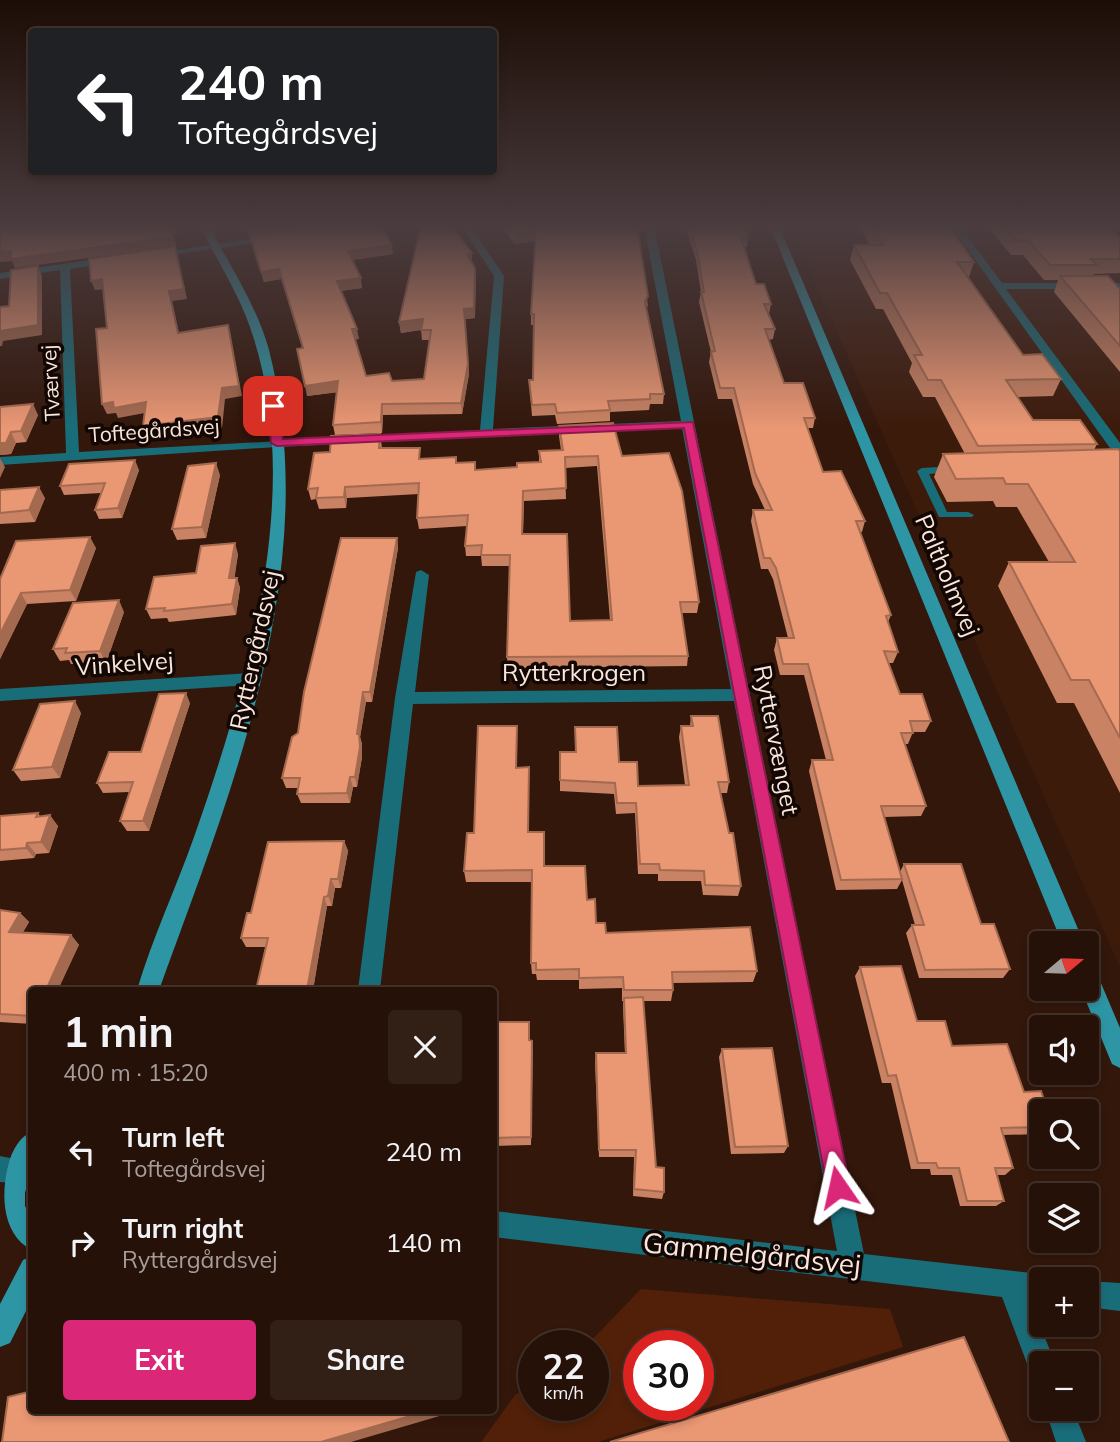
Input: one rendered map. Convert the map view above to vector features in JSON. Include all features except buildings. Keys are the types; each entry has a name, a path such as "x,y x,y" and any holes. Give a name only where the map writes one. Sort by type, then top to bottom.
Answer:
{"street":[{"name":"Tværvej","path":"66,293 73,456"},
{"name":"Ryttergårdsvej","path":"149,987 199,848 251,679 271,580 278,504 277,443 263,350 241,293"},
{"path":"486,433 498,293"},
{"name":"Ryttervænget","path":"663,293 853,1264"},
{"name":"Paltholmvej","path":"802,293 1068,931"},
{"path":"1004,293 1120,452"},
{"name":"Toftegårdsvej","path":"0,461 277,443 689,425"},
{"path":"369,987 421,575"},
{"name":"Vinkelvej","path":"0,695 251,679"},
{"name":"Rytterkrogen","path":"404,698 743,695"},
{"path":"1097,1001 1120,1056"},
{"path":"28,1148 8,1170 11,1208 17,1225 28,1234"},
{"name":"Gammelgårdsvej","path":"497,1224 853,1264 1029,1287"},
{"path":"0,1333 28,1277"},
{"path":"1011,1285 1036,1351"},
{"path":"1099,1295 1120,1297"},
{"path":"1063,1421 1071,1442"}],"lane":[{"path":"968,515 943,515 922,471 971,468"}],"shaded area":[{"path":"820,293 1120,293 1120,967"},
{"path":"641,1289 890,1309 903,1347 714,1406 714,1330 623,1330 623,1421 665,1421 598,1442 481,1442 518,1393 518,1421 609,1421 609,1330 601,1330"}],"route":[{"path":"273,406 277,443 689,425 838,1187"}]}
